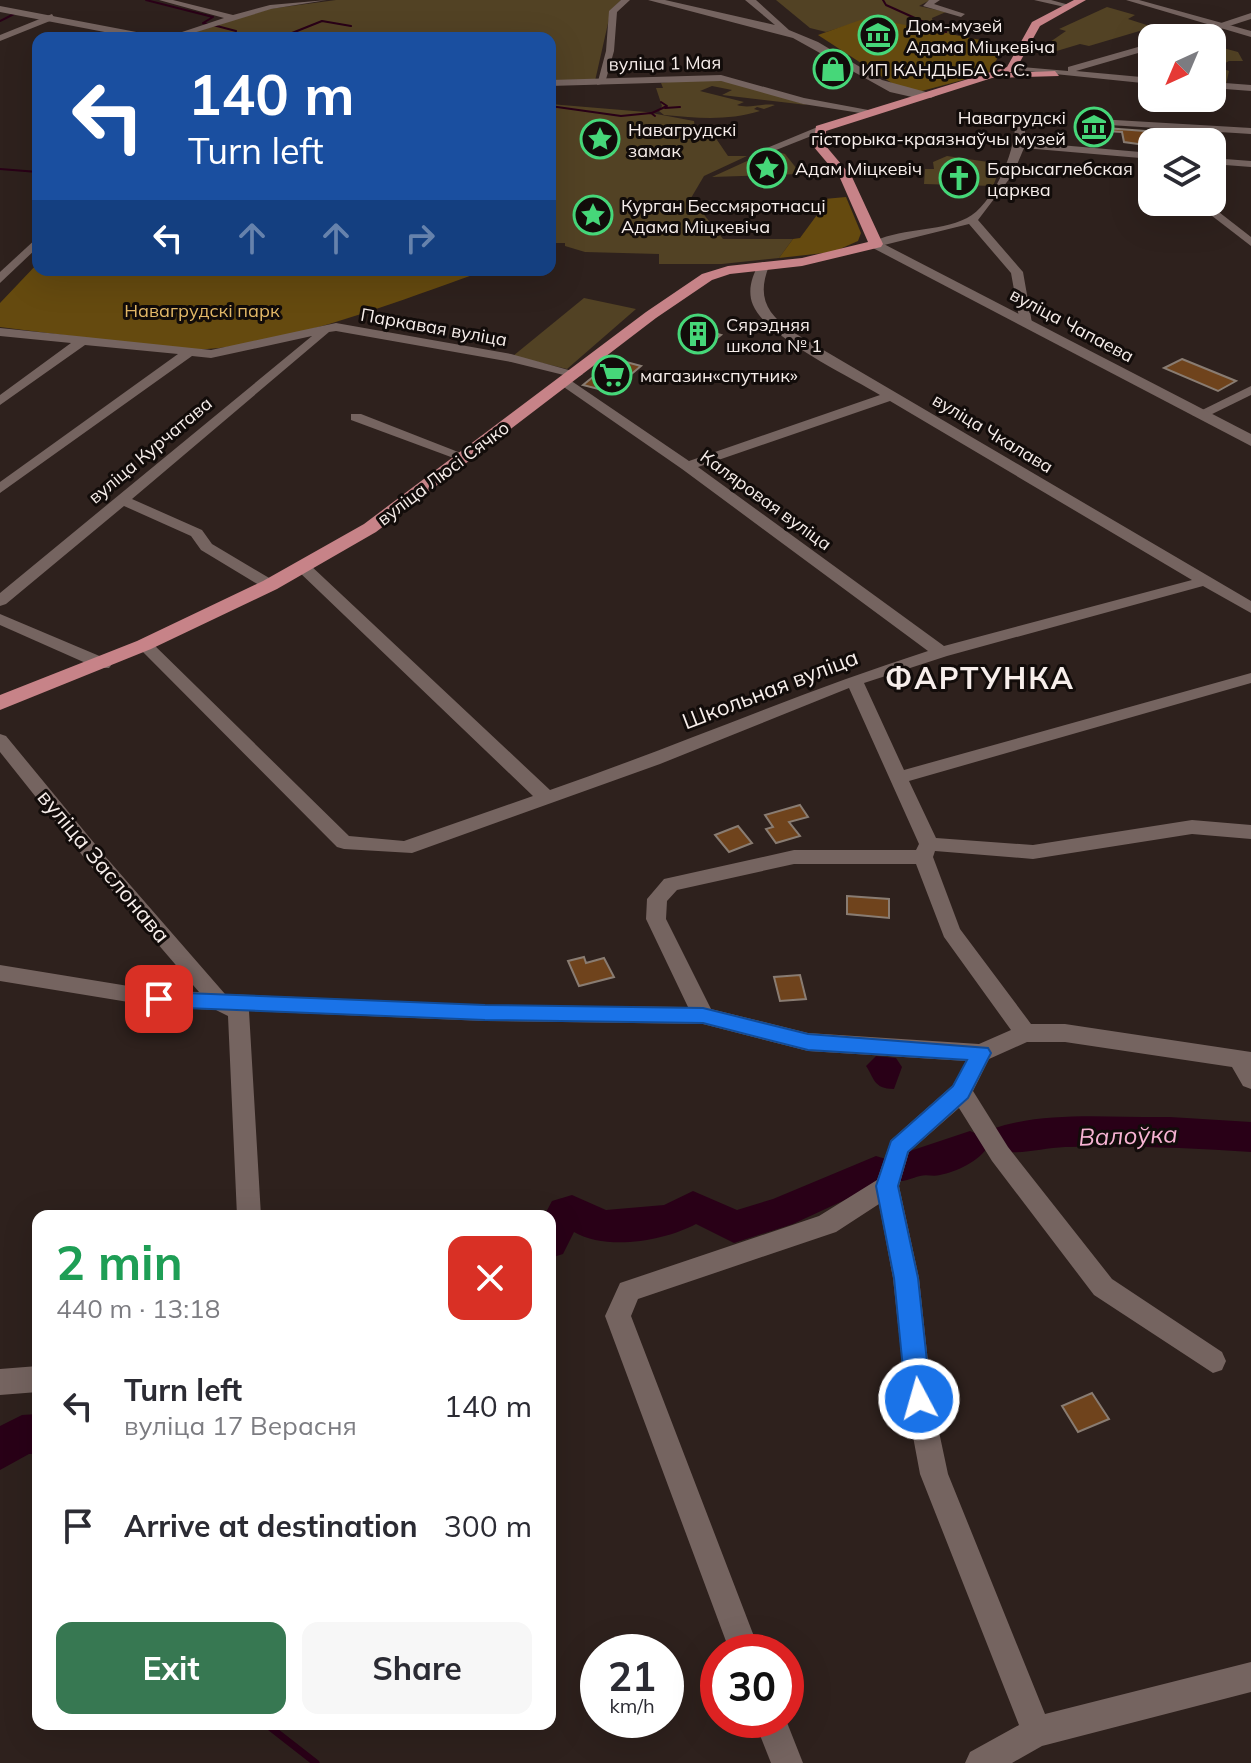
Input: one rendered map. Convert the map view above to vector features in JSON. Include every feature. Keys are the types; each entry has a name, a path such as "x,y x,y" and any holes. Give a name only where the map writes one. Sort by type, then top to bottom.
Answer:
{"main road":[{"path":"876,244 846,177 819,146 820,129 1011,69 1036,24 1081,0"},
{"path":"983,80 1019,74 1055,74"},
{"name":"вуліца Люсі Сячко","path":"0,703 144,645 270,585 370,528 571,379 685,289 728,270 802,262 876,244"}],"street":[{"path":"163,0 233,18"},
{"path":"295,0 305,3"},
{"path":"188,32 270,7 323,0"},
{"path":"600,83 610,51 613,11 626,0"},
{"path":"653,0 797,36"},
{"path":"750,0 797,36 887,88 905,103"},
{"path":"936,0 926,4 961,14"},
{"path":"1038,0 1069,6"},
{"path":"1130,0 1215,24"},
{"path":"1158,8 1184,0"},
{"path":"0,9 123,32"},
{"path":"1226,25 1251,16"},
{"path":"0,38 52,17"},
{"path":"764,27 778,23"},
{"path":"1226,27 1251,34"},
{"path":"1055,74 1138,50"},
{"path":"1011,69 1138,80"},
{"name":"вуліца 1 Мая","path":"556,83 721,78 818,104 873,112"},
{"path":"1226,86 1251,88"},
{"path":"887,88 910,96 931,95"},
{"path":"876,244 972,220 1012,165 1019,145 1020,121"},
{"path":"1081,121 1251,131"},
{"path":"762,152 820,129"},
{"path":"1019,145 1136,155 1138,165"},
{"path":"1226,162 1250,165"},
{"path":"1217,216 1251,243"},
{"path":"972,220 1017,272 1026,323"},
{"name":"вуліца Чапаева","path":"876,244 1251,441"},
{"path":"0,279 32,246"},
{"name":"вуліца Чкалава","path":"763,266 755,286 755,302 760,312 787,334 1251,608"},
{"name":"Паркавая вуліца","path":"0,332 187,354 211,354 336,327 511,358 571,379"},
{"name":"вуліца Курчатава","path":"0,601 326,331"},
{"path":"0,401 81,342"},
{"path":"0,489 187,354"},
{"name":"Каляровая вуліца","path":"571,379 941,652"},
{"path":"1199,415 1251,390"},
{"path":"687,466 893,395"},
{"path":"356,417 464,457"},
{"path":"122,500 197,533 206,547 270,585"},
{"path":"303,567 547,798"},
{"name":"Школьная вуліца","path":"144,645 344,842 405,848 654,760 854,680 941,652 1205,581"},
{"path":"0,619 103,664"},
{"path":"897,778 1251,678"},
{"path":"854,680 926,851 951,932 1025,1033"},
{"name":"вуліца Заслонава","path":"0,740 97,860 220,1002 239,1012 249,1210"},
{"path":"703,1016 656,919 657,899 671,884 794,857 926,851 1033,852 1192,827 1251,832"},
{"path":"0,973 159,999 485,1013 703,1016 808,1042 981,1053 1025,1033 1065,1033 1248,1068"},
{"path":"981,1053 961,1092 899,1147 887,1186 906,1278 919,1399 934,1474 1037,1732"},
{"path":"961,1092 1000,1154 1103,1287 1213,1361"},
{"path":"738,1634 618,1316 629,1291 827,1224 887,1186"},
{"path":"0,1382 32,1379"},
{"path":"981,1763 1037,1732 1251,1677"},
{"path":"777,1738 787,1763"}],"shaded area":[{"path":"336,0 621,0 611,10 595,81 556,81 556,32 194,32 269,9"},
{"path":"776,0 930,0 919,6 946,12 932,18 933,23 954,32 948,35 871,18 826,32 810,28"},
{"path":"1107,7 1135,15 1128,19 1144,24 1138,24 1138,31 1040,56 1051,48 1050,42 1066,31 1059,29"},
{"path":"1226,49 1238,52 1243,61 1226,63"},
{"path":"699,78 736,83 807,105 722,95 732,90 712,86 700,91 744,102 737,105 742,106 775,105 764,109 757,107 754,109 760,111 748,114 724,117 664,115 659,111 662,106 656,88 663,88 661,83"},
{"path":"556,104 646,112 694,121 696,138 715,137 728,156 747,156 704,176 691,198 723,239 793,239 779,258 722,264 659,264 659,254 585,252 565,246 565,243 556,243"},
{"path":"771,150 785,154 801,174 712,177"},
{"path":"947,156 1002,164 993,186 924,184 925,169 934,169 933,162"},
{"path":"584,298 636,309 567,369 513,356"},
{"path":"876,1056 896,1058 902,1067 894,1089 878,1085 866,1066"}],"green space":[{"path":"866,18 1005,45 989,73 918,92 904,91 818,35"},
{"path":"846,197 861,233 858,241 833,252 779,258 793,239 800,238 825,204 824,199"},
{"name":"Навагрудскі парк","path":"32,269 32,276 470,276 336,322 218,348 181,350 0,327 0,303"}],"building":[{"path":"1091,127 1138,130 1138,144 1124,142 1122,132 1092,130"},
{"path":"700,329 721,335 706,347 686,341"},
{"name":"магазин«спутник»","path":"615,359 641,366 610,392 583,385"},
{"path":"1182,359 1236,381 1218,391 1164,368"},
{"path":"800,805 808,817 789,822 800,836 776,843 766,829 773,827 765,815"},
{"path":"738,826 752,843 729,852 715,835"},
{"path":"847,896 889,899 889,918 847,914"},
{"path":"584,957 586,963 604,958 614,977 579,986 568,961"},
{"path":"800,975 806,999 780,1001 774,977"},
{"path":"1092,1393 1109,1419 1078,1432 1062,1406"}],"waterway":[{"path":"146,0 213,17 203,23 207,24"},
{"path":"883,0 886,5 946,32"},
{"path":"0,21 14,14"},
{"path":"294,32 322,21 351,26"},
{"path":"213,25 236,32"},
{"path":"652,113 667,106 661,102"},
{"path":"556,107 621,116 651,113 655,116"},
{"path":"665,108 680,107"},
{"path":"0,169 32,172"},
{"name":"Валоўка","path":"1004,1139 1060,1133 1170,1131 1251,1137"},
{"name":"Валоўка","path":"900,1168 922,1160 938,1161 970,1146"},
{"name":"Валоўка","path":"556,1230 565,1212 572,1211 591,1223 606,1226 669,1220 693,1207 707,1211 734,1227 780,1213 876,1171"},
{"name":"Валоўка","path":"0,1450 22,1435 32,1434"},
{"path":"274,1730 316,1763"}],"place":[{"name":"Дом-музей Адама Міцкевіча","path":"878,35"},
{"name":"ИП КАНДЫБА С. С.","path":"833,69"},
{"name":"Навагрудскі гісторыка-краязнаўчы музей","path":"1094,127"},
{"name":"Навагрудскі замак","path":"600,139"},
{"name":"Адам Міцкевіч","path":"767,168"},
{"name":"Барысаглебская царква","path":"959,178"},
{"name":"Курган Бессмяротнасці Адама Міцкевіча","path":"593,215"},
{"name":"Сярэдняя школа № 1","path":"698,334"},
{"name":"магазин«спутник»","path":"612,375"}],"district":[{"name":"ФАРТУНКА","path":"980,678"}],"route":[{"path":"159,999 485,1013 703,1016 808,1042 981,1053 961,1092 899,1147 887,1186 906,1278 919,1399"}]}
